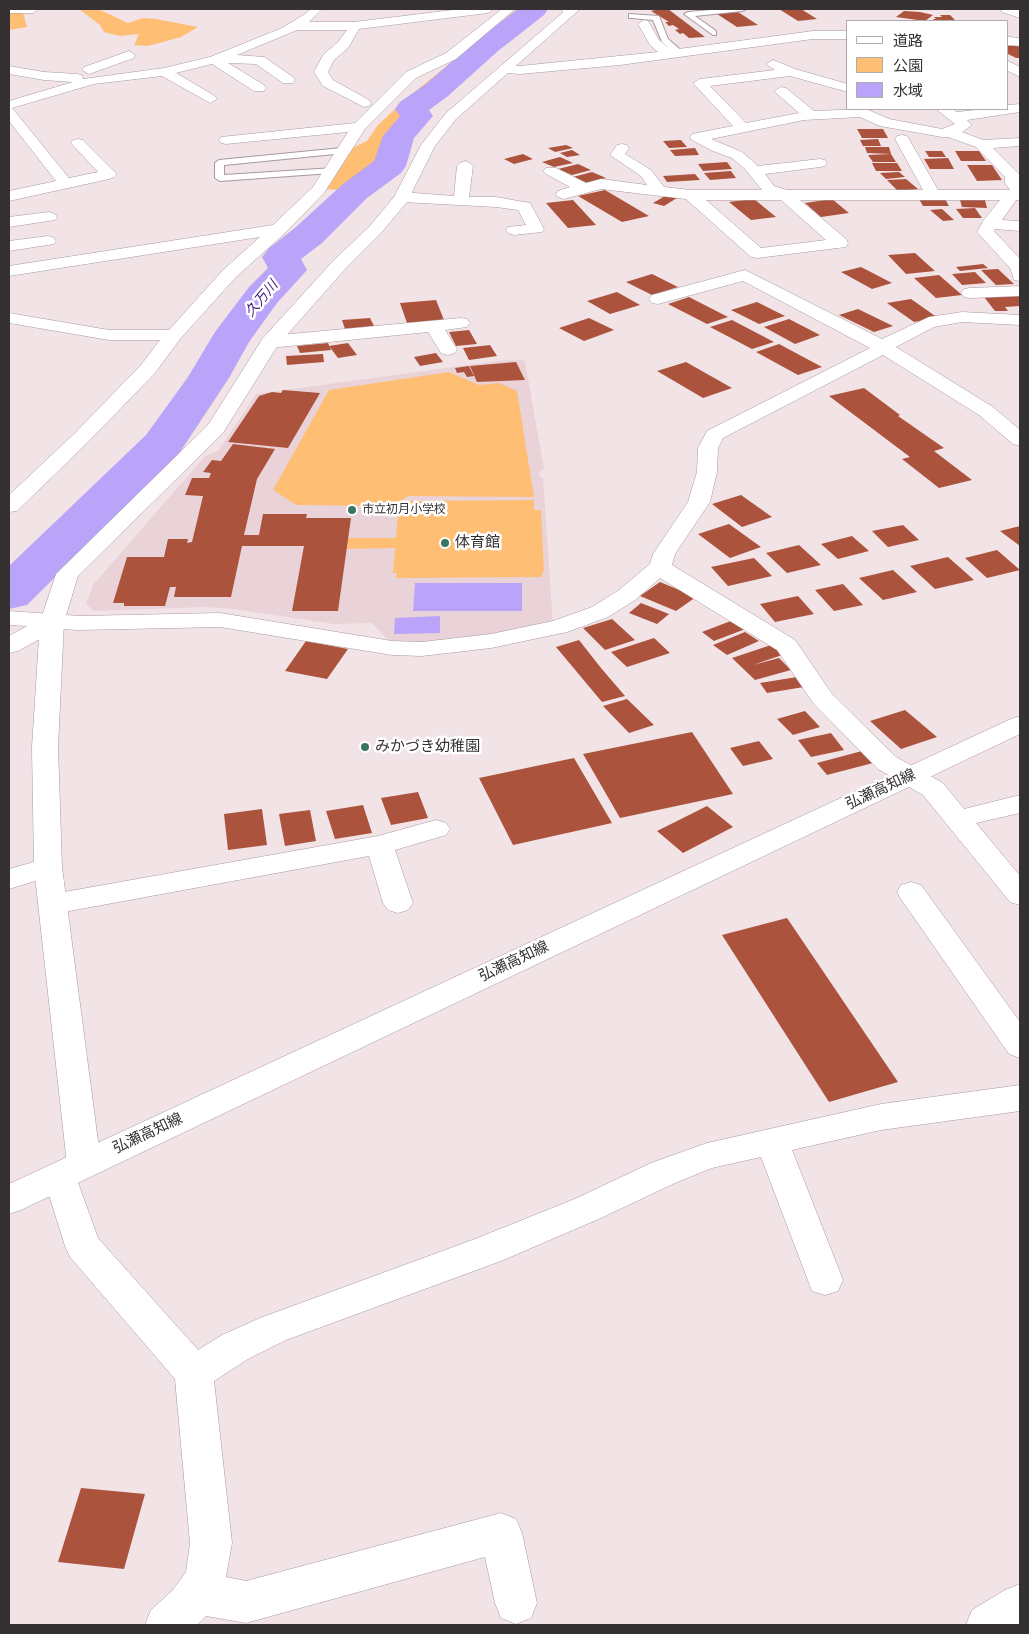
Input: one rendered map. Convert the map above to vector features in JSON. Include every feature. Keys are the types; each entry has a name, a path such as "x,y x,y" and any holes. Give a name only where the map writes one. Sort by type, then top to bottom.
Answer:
{"street":[{"path":"9,9 33,9"},
{"path":"9,105 93,80 164,72 216,59 297,26 310,17 316,9"},
{"path":"297,26 354,26 416,14 488,9"},
{"path":"9,506 81,438 148,370 174,335 230,272 280,229 318,190 359,126 412,75 451,56 509,9"},
{"path":"567,9 574,9"},
{"path":"166,1625 187,1606 197,1593 207,1571 210,1543 194,1373 83,1246 72,1170 53,904 48,867 45,747 52,622 67,574 216,429 270,342 340,264 375,230 402,197 428,144 451,116 574,9"},
{"path":"1006,9 1020,14"},
{"path":"644,24 654,42 674,55"},
{"path":"354,26 352,33 328,58 321,72 328,83 364,103"},
{"path":"712,33 746,48 757,57 790,72 846,87"},
{"path":"505,69 520,70 674,55 737,45 836,36"},
{"path":"69,78 129,55"},
{"path":"216,59 259,60 288,80"},
{"path":"216,59 259,88"},
{"path":"1009,65 1020,73"},
{"path":"270,67 323,68"},
{"path":"9,70 44,76 93,80"},
{"path":"164,72 210,99"},
{"path":"743,128 700,83 790,72"},
{"path":"18,84 44,76"},
{"path":"818,80 846,77"},
{"path":"781,91 810,115"},
{"path":"948,113 966,110"},
{"path":"691,195 757,253 840,243 785,196 769,190 754,171 737,155 697,137 810,115 861,111 886,123 942,133 950,132 965,125 948,113"},
{"path":"9,112 66,184"},
{"path":"219,163 226,140 235,123"},
{"path":"226,140 359,126"},
{"path":"950,132 981,144 1020,142"},
{"path":"902,139 933,195"},
{"path":"9,196 109,174 78,144"},
{"path":"981,144 1012,176 1013,183 1019,191 989,224 985,232 1018,267 1020,276"},
{"path":"622,148 617,155 646,173 659,191"},
{"path":"787,154 801,165"},
{"path":"754,171 820,163"},
{"path":"460,201 465,166"},
{"path":"551,171 585,189"},
{"path":"564,194 602,184 691,195 1016,195"},
{"path":"402,197 496,202 524,206 536,229 514,230"},
{"path":"9,222 48,216"},
{"path":"989,224 1020,226"},
{"path":"9,271 280,229"},
{"path":"9,246 48,241"},
{"path":"658,299 745,275 752,270 754,256 757,253"},
{"path":"745,275 883,347 986,411 1020,440"},
{"path":"970,293 1020,291"},
{"path":"13,619 52,622 220,620 392,648 422,649 509,638 584,619 600,612 627,595 660,567 664,554 700,502 707,472 708,448 714,435 792,393 813,385 929,322 962,317 1020,320"},
{"path":"9,318 109,335 174,335"},
{"path":"270,342 461,323"},
{"path":"433,326 448,349"},
{"path":"660,567 670,575 770,633 786,645 823,699 887,763 933,789 1020,895"},
{"path":"9,646 52,622"},
{"name":"弘瀬高知線","path":"9,1200 1020,724"},
{"path":"958,819 1020,804"},
{"path":"53,904 379,845 436,829"},
{"path":"379,845 398,903"},
{"path":"9,879 48,867"},
{"path":"912,892 1020,1046"},
{"path":"194,1373 235,1347 273,1329 488,1250 589,1208 663,1173 707,1156 907,1113 988,1100 1020,1098"},
{"path":"772,1141 825,1280"},
{"path":"197,1593 246,1602 500,1533 516,1603"},
{"path":"987,1625 1020,1605"}],"lane":[{"path":"712,33 688,14 742,9"},
{"path":"632,16 655,17 674,55"},
{"path":"331,170 220,178 219,163 342,151"}],"shaded area":[{"name":"市立初月小学校","path":"497,361 525,361 544,469 539,473 540,478 543,478 553,624 504,633 422,643 388,640 372,623 334,624 233,609 206,607 94,611 86,604 93,585 205,456 218,451 256,394"}],"green space":[{"path":"9,9 22,9 27,27 9,30"},
{"path":"79,9 98,9 128,23 143,18 198,27 181,37 148,46 134,45 139,34 120,36 104,32 100,25"},
{"path":"517,9 527,9 521,13 523,16 478,46 457,67 444,75 402,112 407,112 410,116 403,126 391,134 382,165 362,181 352,186 341,190 325,189 350,149 367,141 378,125 406,99"},
{"path":"449,372 479,385 499,383 517,391 534,497 408,496 395,506 296,505 273,490 329,390"},
{"name":"体育館","path":"534,500 534,510 541,510 544,572 542,572 542,577 396,578 397,573 393,573 395,548 347,549 348,538 396,538 398,511 406,510 406,501"}],"water":[{"path":"415,583 522,583 522,611 413,611"},
{"path":"440,616 440,633 394,634 395,618"}],"building":[{"path":"653,9 668,9 705,37 689,38 683,33 680,34 675,30 679,29 673,25 669,26 665,22 669,22 651,11 655,10"},
{"path":"779,9 801,9 817,19 798,21"},
{"path":"904,11 933,15 926,20 896,17"},
{"path":"738,12 758,25 737,27 717,14"},
{"path":"940,15 950,15 955,20 933,19 936,19 934,17 942,17"},
{"path":"1009,46 1020,47 1020,58 1009,54"},
{"path":"857,129 883,129 888,138 862,138"},
{"path":"878,139 881,146 863,146 860,140"},
{"path":"681,140 687,147 669,148 663,141"},
{"path":"566,145 573,148 555,152 548,148"},
{"path":"865,147 889,147 891,154 867,153"},
{"path":"695,148 699,155 675,156 670,150"},
{"path":"572,150 580,155 567,157 560,153"},
{"path":"925,151 942,151 946,157 929,157"},
{"path":"955,151 979,151 986,161 961,161"},
{"path":"523,154 533,159 514,164 504,159"},
{"path":"891,154 896,162 873,162 868,155"},
{"path":"560,157 573,163 554,167 542,162"},
{"path":"948,158 954,169 930,169 924,159"},
{"path":"727,162 732,169 703,171 698,164"},
{"path":"872,163 897,163 902,171 876,171"},
{"path":"578,164 591,170 572,175 558,169"},
{"path":"967,165 992,165 1002,180 977,181"},
{"path":"731,171 736,178 710,180 704,173"},
{"path":"592,172 606,178 587,183 573,177"},
{"path":"899,172 905,177 886,179 880,173"},
{"path":"695,174 700,180 667,182 663,176"},
{"path":"906,179 918,189 898,191 887,180"},
{"path":"605,190 649,216 622,222 578,196"},
{"path":"665,196 677,198 664,206 653,203"},
{"path":"754,199 776,217 751,220 729,202"},
{"path":"832,199 849,213 821,217 805,203"},
{"path":"919,199 945,199 949,206 923,206"},
{"path":"573,200 596,225 568,228 546,203"},
{"path":"960,200 985,200 987,208 962,207"},
{"path":"975,208 982,218 963,218 956,209"},
{"path":"942,209 954,220 943,221 930,210"},
{"path":"915,253 935,271 906,274 888,255"},
{"path":"983,264 988,268 960,271 956,267"},
{"path":"861,267 892,283 872,289 841,272"},
{"path":"998,269 1014,284 996,285 981,270"},
{"path":"975,272 986,283 962,285 952,274"},
{"path":"652,274 678,287 652,295 626,282"},
{"path":"939,275 962,295 936,298 914,278"},
{"path":"617,292 640,305 610,314 587,301"},
{"path":"1020,295 1020,306 1005,307 1008,311 995,311 984,297"},
{"path":"689,297 728,317 707,324 668,304"},
{"path":"911,299 938,318 914,322 887,303"},
{"path":"436,300 444,320 407,323 400,303"},
{"path":"757,302 785,316 759,324 731,310"},
{"path":"858,309 893,326 874,332 839,315"},
{"path":"370,318 374,326 345,329 342,320"},
{"path":"589,318 614,330 584,341 559,328"},
{"path":"789,319 820,335 795,344 764,327"},
{"path":"732,320 774,342 752,349 710,327"},
{"path":"469,330 477,344 456,346 449,332"},
{"path":"328,343 331,350 300,353 297,346"},
{"path":"348,343 357,355 338,358 329,346"},
{"path":"779,344 822,367 798,375 756,352"},
{"path":"490,345 497,356 469,360 463,348"},
{"path":"436,353 443,362 420,366 414,357"},
{"path":"323,354 324,362 287,365 286,356"},
{"path":"516,362 525,380 477,382 470,366"},
{"path":"686,362 732,388 703,398 657,371"},
{"path":"469,366 474,376 467,377 464,372 457,373 455,368"},
{"path":"864,388 900,415 898,416 944,448 934,451 972,480 939,488 902,459 910,457 829,396"},
{"path":"283,390 320,393 288,448 228,442 259,396 272,392 281,393"},
{"path":"233,444 275,449 257,479 244,535 259,535 263,514 307,514 306,518 351,518 338,611 292,611 304,546 242,546 231,597 174,597 176,587 170,587 165,606 124,606 124,603 113,603 127,557 164,557 168,539 188,539 187,543 192,542 203,496 185,495 192,478 209,478 211,473 203,472 212,460 221,461"},
{"path":"741,495 772,517 742,527 712,504"},
{"path":"729,524 761,547 730,558 698,534"},
{"path":"903,525 919,540 888,547 872,531"},
{"path":"1020,526 1020,546 1000,531"},
{"path":"852,536 869,551 838,559 821,544"},
{"path":"799,545 821,565 787,573 766,553"},
{"path":"997,550 1020,570 987,578 965,558"},
{"path":"948,557 974,580 935,589 910,566"},
{"path":"754,558 772,576 728,586 711,567"},
{"path":"893,570 917,592 883,600 859,578"},
{"path":"660,582 696,597 676,611 640,596"},
{"path":"843,584 863,605 834,611 815,590"},
{"path":"798,596 814,614 775,622 760,604"},
{"path":"641,603 669,614 657,624 629,613"},
{"path":"612,619 635,640 605,650 583,628"},
{"path":"736,619 748,628 714,641 702,632"},
{"path":"745,632 759,641 727,655 713,645"},
{"path":"654,638 670,653 627,667 611,652"},
{"path":"579,640 625,696 602,702 556,647"},
{"path":"306,641 348,649 327,679 285,671"},
{"path":"774,644 785,654 753,665 779,658 791,670 755,680 732,658"},
{"path":"797,677 804,687 767,693 760,683"},
{"path":"627,699 654,725 629,733 603,706"},
{"path":"905,710 937,737 901,749 870,721"},
{"path":"805,711 820,727 793,735 777,719"},
{"path":"692,732 733,794 620,818 583,754"},
{"path":"831,733 844,750 811,757 798,740"},
{"path":"759,741 773,759 743,766 730,748"},
{"path":"862,751 873,763 827,775 817,763"},
{"path":"574,758 612,823 513,845 479,778"},
{"path":"418,792 428,818 391,825 381,798"},
{"path":"363,805 372,833 335,839 326,811"},
{"path":"707,806 733,827 683,853 657,831"},
{"path":"262,809 267,845 228,850 224,814"},
{"path":"310,810 316,841 285,846 279,814"},
{"path":"787,918 898,1082 829,1102 722,935"},
{"path":"81,1488 145,1494 124,1569 58,1562"}],"waterway":[{"name":"久万川","path":"9,594 162,445 208,378 229,341 263,295 288,270 281,257 309,235 355,191 389,166 399,136 417,116 411,109 437,90 488,45 535,9"}],"place":[{"name":"市立初月小学校","path":"352,510"},
{"name":"体育館","path":"445,543"},
{"name":"みかづき幼稚園","path":"365,747"}]}
